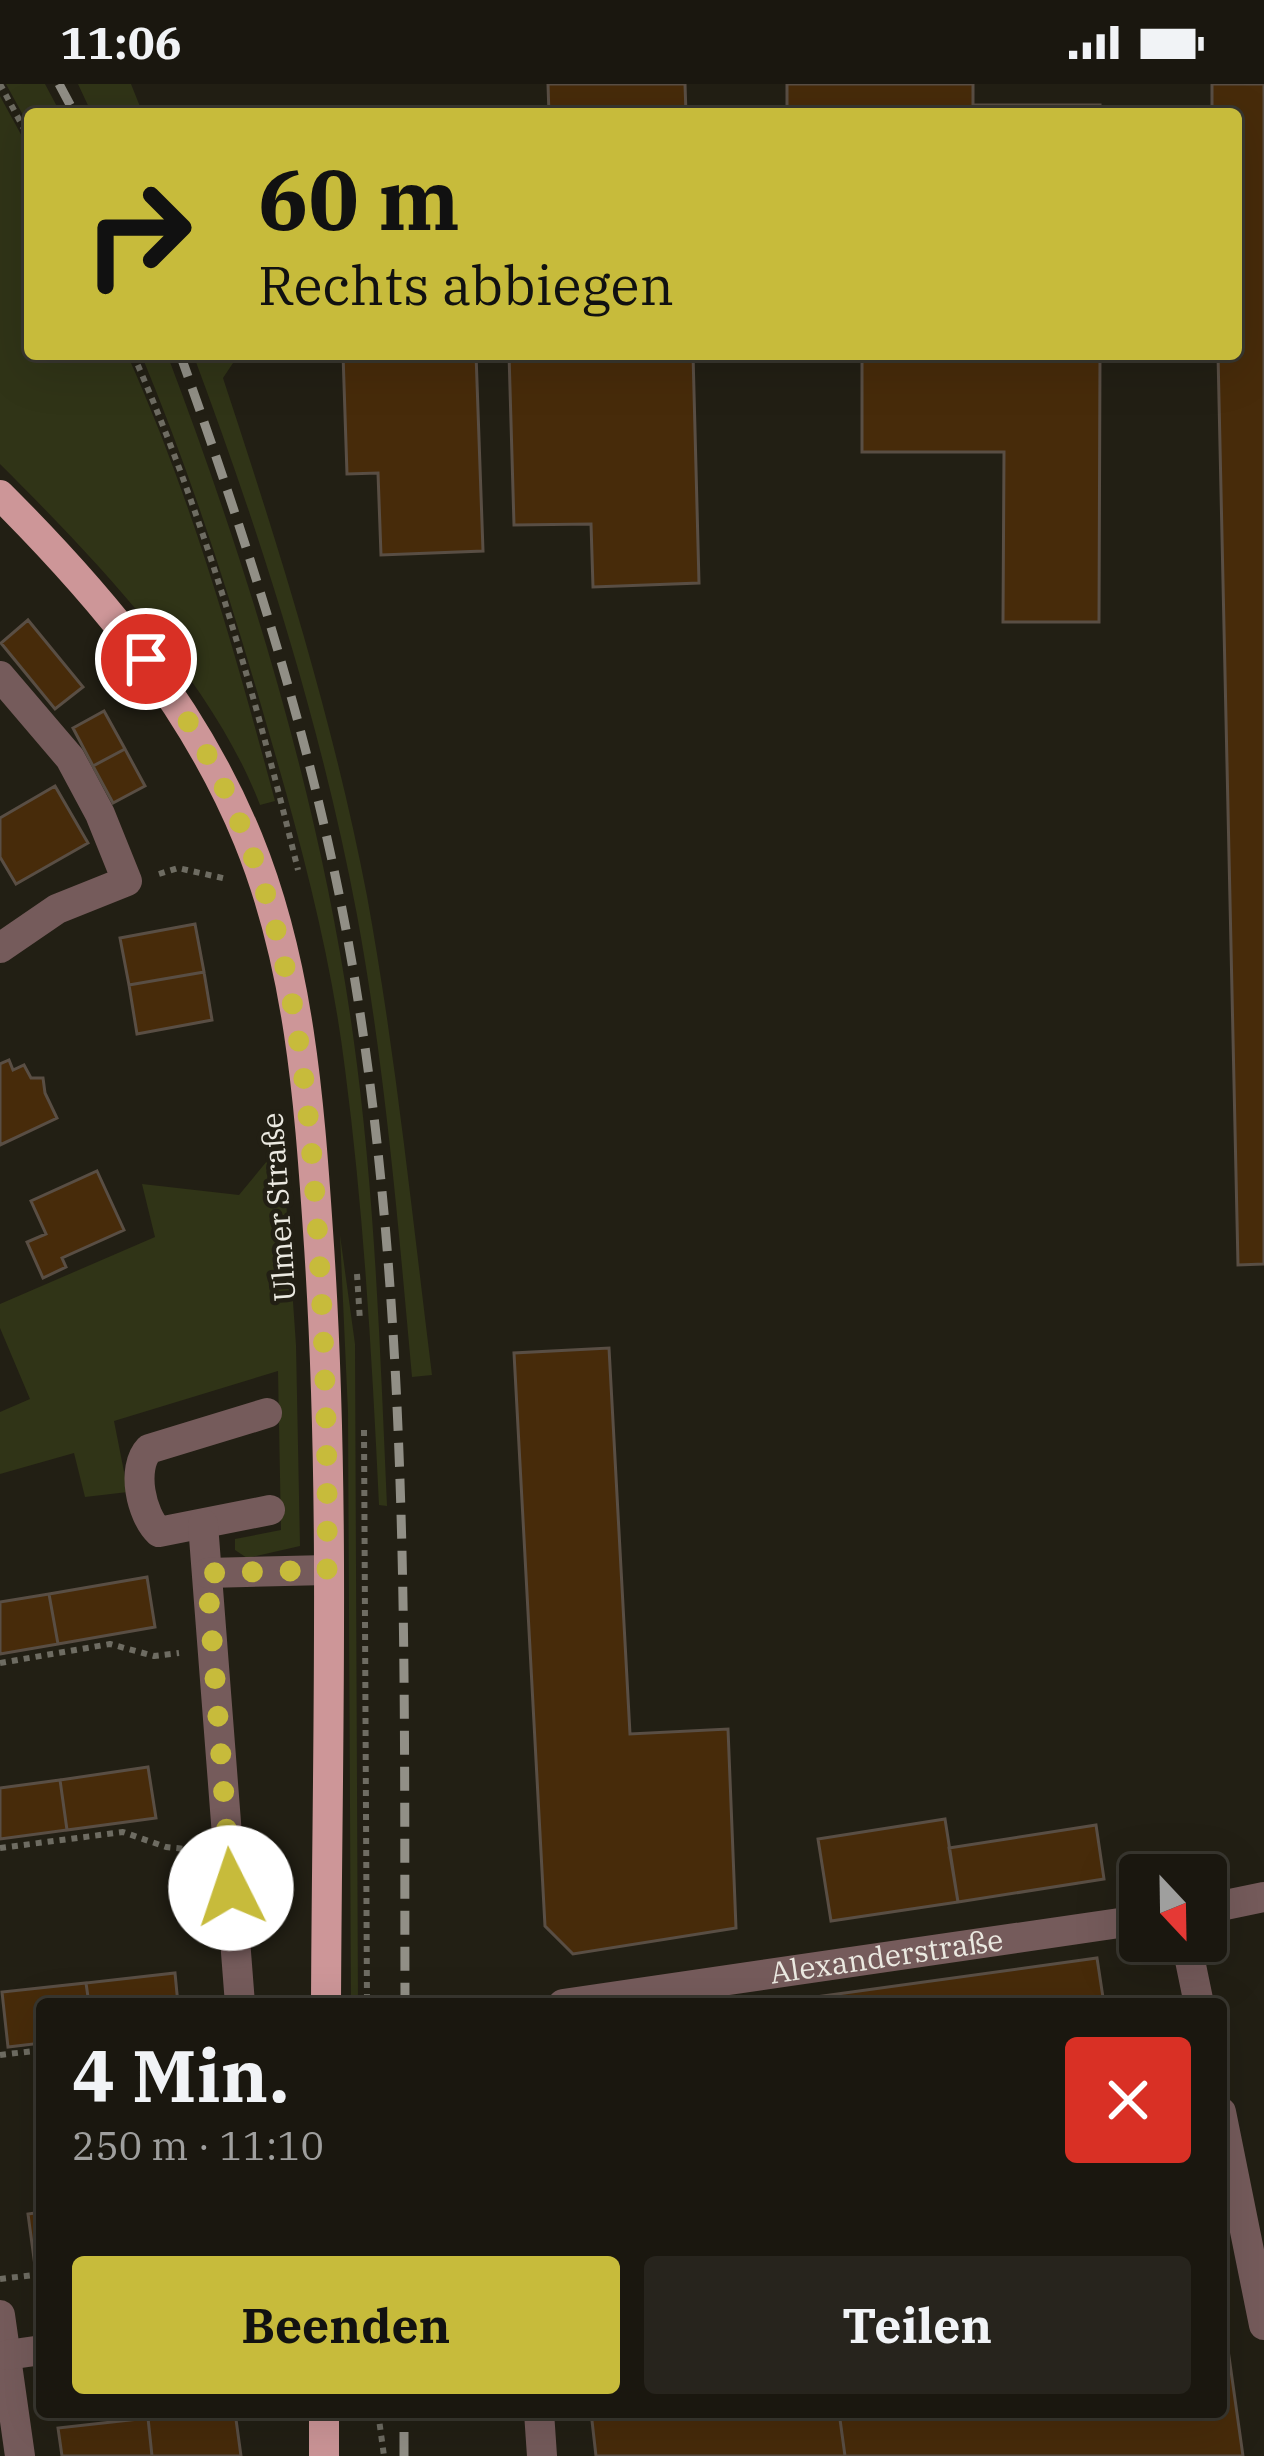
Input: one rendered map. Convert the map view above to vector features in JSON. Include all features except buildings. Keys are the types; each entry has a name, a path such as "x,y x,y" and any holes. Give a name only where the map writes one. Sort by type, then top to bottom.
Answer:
{"main road":[{"name":"Ulmer Straße","path":"0,495 105,608 182,711 230,799 272,905 292,990 311,1130 326,1353 326,1998"},
{"path":"324,2418 324,2456"}],"street":[{"path":"0,676 70,758 100,814 127,881 57,909 0,948"},
{"path":"267,1413 149,1450 138,1471 153,1528 166,1532 270,1510"},
{"path":"203,1524 240,1998"},
{"path":"207,1573 327,1570"},
{"path":"1227,1905 1264,1897"},
{"name":"Alexanderstraße","path":"604,1998 1119,1923"},
{"path":"1190,1962 1198,1998"},
{"path":"1227,2142 1264,2326"},
{"path":"0,2315 20,2456"},
{"path":"7,2355 36,2351"},
{"path":"539,2418 542,2456"}],"path":[{"path":"0,84 24,129"},
{"path":"136,360 200,521 283,807"},
{"path":"178,868 222,879"},
{"path":"0,1663 110,1644 154,1656 213,1649"},
{"path":"0,1848 124,1832 183,1850 228,1850"},
{"path":"0,2055 36,2051"},
{"path":"0,2279 36,2275"},
{"path":"379,2418 384,2456"}],"green space":[{"path":"6,84 45,84 58,108 24,108 24,117"},
{"path":"78,84 131,84 141,108 89,108"},
{"path":"0,96 24,140 24,360 130,360 192,519 275,801 260,805 213,712 182,667 111,580 0,464"},
{"path":"143,360 169,360 198,437 279,690 322,862 353,1035 367,1152 387,1506 379,1505 357,1178 339,1026 323,942 255,685 178,448"},
{"path":"195,360 235,360 223,378 284,570 338,764 387,1015 432,1375 412,1377 375,1030 342,844 307,702"},
{"path":"282,1143 296,1345 300,1546 247,1558 235,1550 235,1539 281,1530 278,1371 114,1421 128,1492 85,1497 74,1453 0,1474 0,1412 30,1399 0,1328 0,1304 155,1237 142,1184 239,1195"},
{"path":"340,1235 355,1344 358,1998 351,1998 348,1412"}],"railway":[{"path":"59,84 72,108"},
{"path":"182,360 235,512 307,754 344,917 375,1124 401,1500 405,1998"},
{"path":"404,2418 404,2456"}],"route":[{"path":"146,659 212,761 248,838 272,905 300,1039 314,1170 325,1330 327,1570 207,1573 231,1888"}]}
